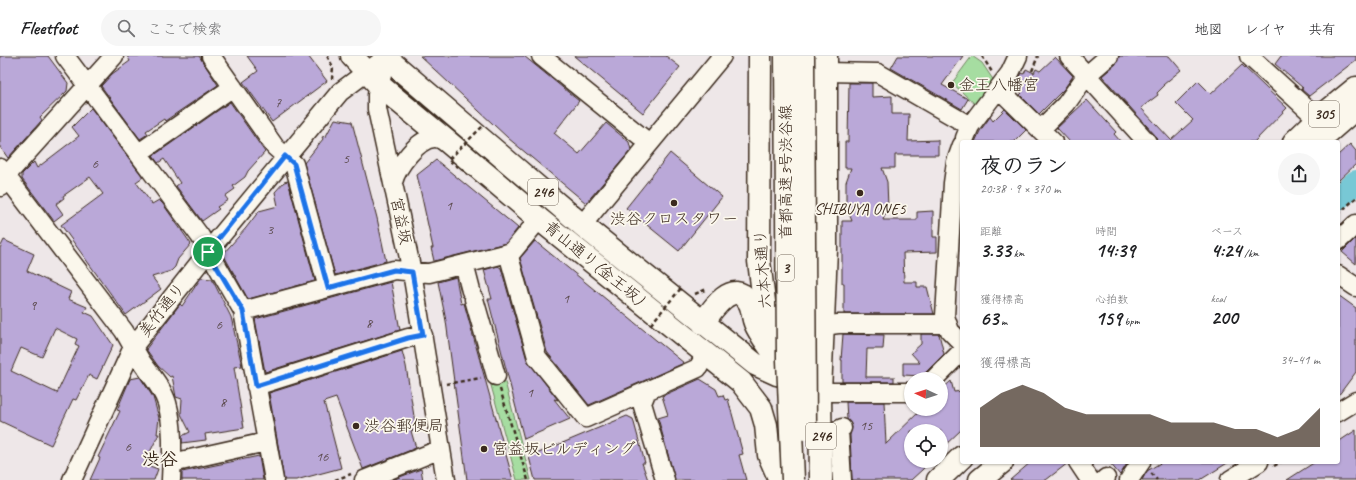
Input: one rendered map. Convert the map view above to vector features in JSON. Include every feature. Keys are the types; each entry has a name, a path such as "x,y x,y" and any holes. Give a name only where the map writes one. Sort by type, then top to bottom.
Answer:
{"main road":[{"name":"246","path":"352,56 373,79"},
{"name":"六本木通り","path":"760,56 759,247 765,310 782,408 786,455 781,480"},
{"path":"774,56 775,210 786,252"},
{"name":"首都高速3号渋谷線","path":"786,56 786,252 789,416 793,480"},
{"name":"首都高速3号渋谷線","path":"803,56 803,341 808,480"},
{"name":"青山通り(金王坂)","path":"386,57 582,225 755,364 777,374"},
{"path":"803,341 812,259 822,61"},
{"path":"820,392 826,249 822,61"},
{"name":"青山通り(金王坂)","path":"373,79 539,219 700,347 741,382 752,394 761,408 766,425 769,455 781,480"},
{"name":"305","path":"1296,140 1318,119 1356,88"},
{"name":"305","path":"1319,140 1356,108"},
{"path":"703,323 716,304 723,297 729,294 739,294 748,301 754,322 773,352"},
{"path":"765,310 779,320 797,327 823,326"},
{"name":"246","path":"777,374 815,383 820,392 821,480"},
{"path":"938,480 960,459"},
{"path":"980,480 1000,464"}],"street":[{"path":"65,56 200,236 243,311 274,480"},
{"path":"114,56 87,87 2,177 124,331 158,384 167,402 170,421 172,471 266,442"},
{"path":"210,56 275,147 294,164 328,288"},
{"path":"540,56 649,143"},
{"path":"582,225 722,56"},
{"path":"822,61 878,73 965,138 1000,89 1018,56"},
{"path":"1069,56 1145,140"},
{"path":"1041,129 1066,104 1086,76 1109,56"},
{"path":"1249,56 1318,119"},
{"name":"美竹通り","path":"72,480 133,347 285,156 340,92 373,79 386,57"},
{"name":"宮益坂","path":"373,79 377,109 412,272 446,480"},
{"path":"139,153 232,87"},
{"path":"1000,89 1051,140"},
{"path":"393,182 398,167 427,139 437,138 448,142"},
{"path":"960,151 956,162 953,183 956,228 945,316 947,324 960,340"},
{"path":"243,311 394,270 429,273 512,252 539,219"},
{"path":"1340,239 1356,224"},
{"path":"508,253 537,357 586,418 698,368 703,359 700,347"},
{"path":"464,264 496,376"},
{"path":"1340,276 1356,287"},
{"path":"823,326 838,324 947,324"},
{"path":"256,386 408,338 423,335"},
{"path":"941,372 960,353"},
{"path":"646,392 642,403 665,480"},
{"path":"820,392 904,392"},
{"path":"1340,411 1356,401"},
{"path":"840,429 842,480"},
{"path":"359,476 441,449"},
{"path":"1080,464 1097,479"},
{"path":"1129,480 1140,464"},
{"path":"1230,480 1256,464"}],"path":[{"path":"982,56 985,59"},
{"path":"1032,71 1038,56"},
{"path":"464,171 448,160 483,126"},
{"path":"1340,212 1356,198"},
{"path":"651,324 682,287 687,291"},
{"path":"692,295 710,288"},
{"path":"446,384 496,376 528,480"},
{"path":"335,480 359,476"}],"green space":[{"path":"972,56 982,63 994,81 976,105 952,83"},
{"path":"501,367 531,480 517,480 487,371"}],"building":[{"path":"0,56 48,56 68,83 67,91 40,117 42,120 8,158 0,147"},
{"path":"127,56 199,56 218,85 165,121 164,119 146,131 148,134 140,139 101,86 112,74 130,61"},
{"path":"247,56 308,56 327,81 272,122 243,82 258,71"},
{"path":"420,56 524,56 579,101 554,133 579,154 606,123 629,142 631,150 586,203 508,138"},
{"path":"574,56 666,56 680,67 643,113"},
{"path":"898,56 963,56 942,85 968,99 962,109 891,68"},
{"path":"1119,56 1169,56 1181,70 1163,85 1164,86 1157,93 1158,95 1141,108 1171,140 1156,140 1155,135 1102,76 1116,64"},
{"path":"1281,56 1356,56 1356,60 1309,96 1301,89 1303,88 1275,64"},
{"path":"1055,57 1073,76 1064,89 1039,114 1020,95 1022,93 1014,88 1022,73 1024,74 1026,69 1034,73 1036,69 1040,71"},
{"path":"1242,65 1287,108 1256,140 1171,140 1193,120 1176,103 1198,81 1211,94"},
{"path":"849,83 872,83 872,97 892,96 892,114 909,114 908,141 938,140 938,155 895,155 895,168 882,168 887,182 888,207 883,220 917,220 917,212 933,211 933,237 937,237 937,252 903,253 904,282 917,282 917,287 927,287 934,314 844,314 844,283 842,283 842,221 852,221 846,206 846,182 851,168 845,168 845,142 848,142"},
{"path":"1087,100 1116,132 1114,134 1119,140 1068,140 1057,128"},
{"path":"230,102 265,152 248,171 245,177 233,186 235,189 225,196 228,200 217,207 219,209 202,221 176,186 180,183 164,159 158,163 153,156"},
{"path":"91,108 143,177 136,182 152,204 159,200 163,204 191,244 178,259 175,267 171,271 152,277 161,289 126,315 61,225 103,194 90,177 63,196 64,198 56,204 63,214 54,221 22,179 22,174 34,162 37,168 79,136 72,127"},
{"path":"1005,109 1026,130 1016,140 976,140 980,131 990,117 993,121"},
{"path":"335,119 352,122 377,218 386,261 335,275 304,163 323,139 322,137 326,136"},
{"path":"1350,144 1356,151 1356,164 1340,179 1340,153"},
{"name":"渋谷クロスタワー","path":"670,153 722,197 679,251 626,208"},
{"path":"436,160 518,228 506,243 434,261 431,248 433,248 417,175"},
{"path":"288,181 315,281 248,299 223,254 259,211 278,206 275,192 284,182"},
{"path":"1356,238 1356,264 1342,252"},
{"path":"4,240 34,254 27,271 71,292 68,299 87,307 84,312 93,316 113,345 97,379 89,375 76,400 73,399 51,445 0,421 0,248","holes":["55,328 77,339 75,344 79,346 57,393 11,371 21,348 42,357"]},
{"path":"535,241 684,363 589,405 547,352 520,258"},
{"path":"498,266 501,268 527,360 558,400 554,399 570,419 524,439 488,299 492,299 484,270"},
{"path":"456,277 461,304 464,303 513,480 467,480 446,321 438,282"},
{"path":"201,278 212,279 231,317 242,366 234,367 244,428 205,434 206,440 182,443 182,436 190,432 181,414 182,399 176,397 172,376 170,377 158,366 146,349 180,304 182,306"},
{"path":"391,282 400,330 265,372 255,319"},
{"path":"1340,296 1356,308 1356,372 1340,393"},
{"path":"843,334 884,335 883,349 867,349 866,377 894,377 894,382 842,382 841,360"},
{"path":"921,334 939,334 944,354 926,372 904,372 903,375 903,363 920,363 911,353 921,344"},
{"path":"402,351 406,366 416,429 411,431 416,448 363,469 336,398 324,402 341,468 296,480 284,480 269,393"},
{"path":"140,377 153,397 159,418 157,434 159,434 144,464 158,469 154,480 90,480 100,458 98,457 120,411 117,410 130,379"},
{"path":"700,379 716,389 719,396 723,395 725,400 728,399 743,454 739,455 746,480 675,480 658,418 668,415 662,396"},
{"path":"951,381 954,392 960,391 960,431 948,442 948,424 907,424 915,416 948,416 948,384"},
{"path":"846,402 884,402 886,444 904,426 904,468 924,468 911,480 852,480 850,435 852,427 847,419"},
{"path":"627,416 633,419 645,463 642,463 648,480 535,480 529,457"},
{"path":"1356,430 1356,480 1287,480 1312,464 1340,464 1340,441"},
{"path":"259,456 263,480 182,480 182,472"},
{"path":"1029,464 1067,464 1046,480 1010,480"},
{"path":"1111,464 1127,464 1120,475"},
{"path":"1159,464 1226,464 1200,480 1142,480 1147,471"},
{"path":"421,469 423,480 392,480"}],"waterway":[{"path":"1340,196 1356,182"}],"place":[{"name":"金王八幡宮","path":"951,85"},
{"name":"SHIBUYA ONE5","path":"860,193"},
{"name":"渋谷クロスタワー","path":"674,203"},
{"name":"渋谷郵便局","path":"356,426"},
{"name":"宮益坂ビルディング","path":"484,449"}],"district":[{"name":"渋谷","path":"160,459"}],"route":[{"path":"285,156 294,164 328,288 394,270 412,272 423,335 408,338 256,386 243,311 208,252 285,156"}]}
